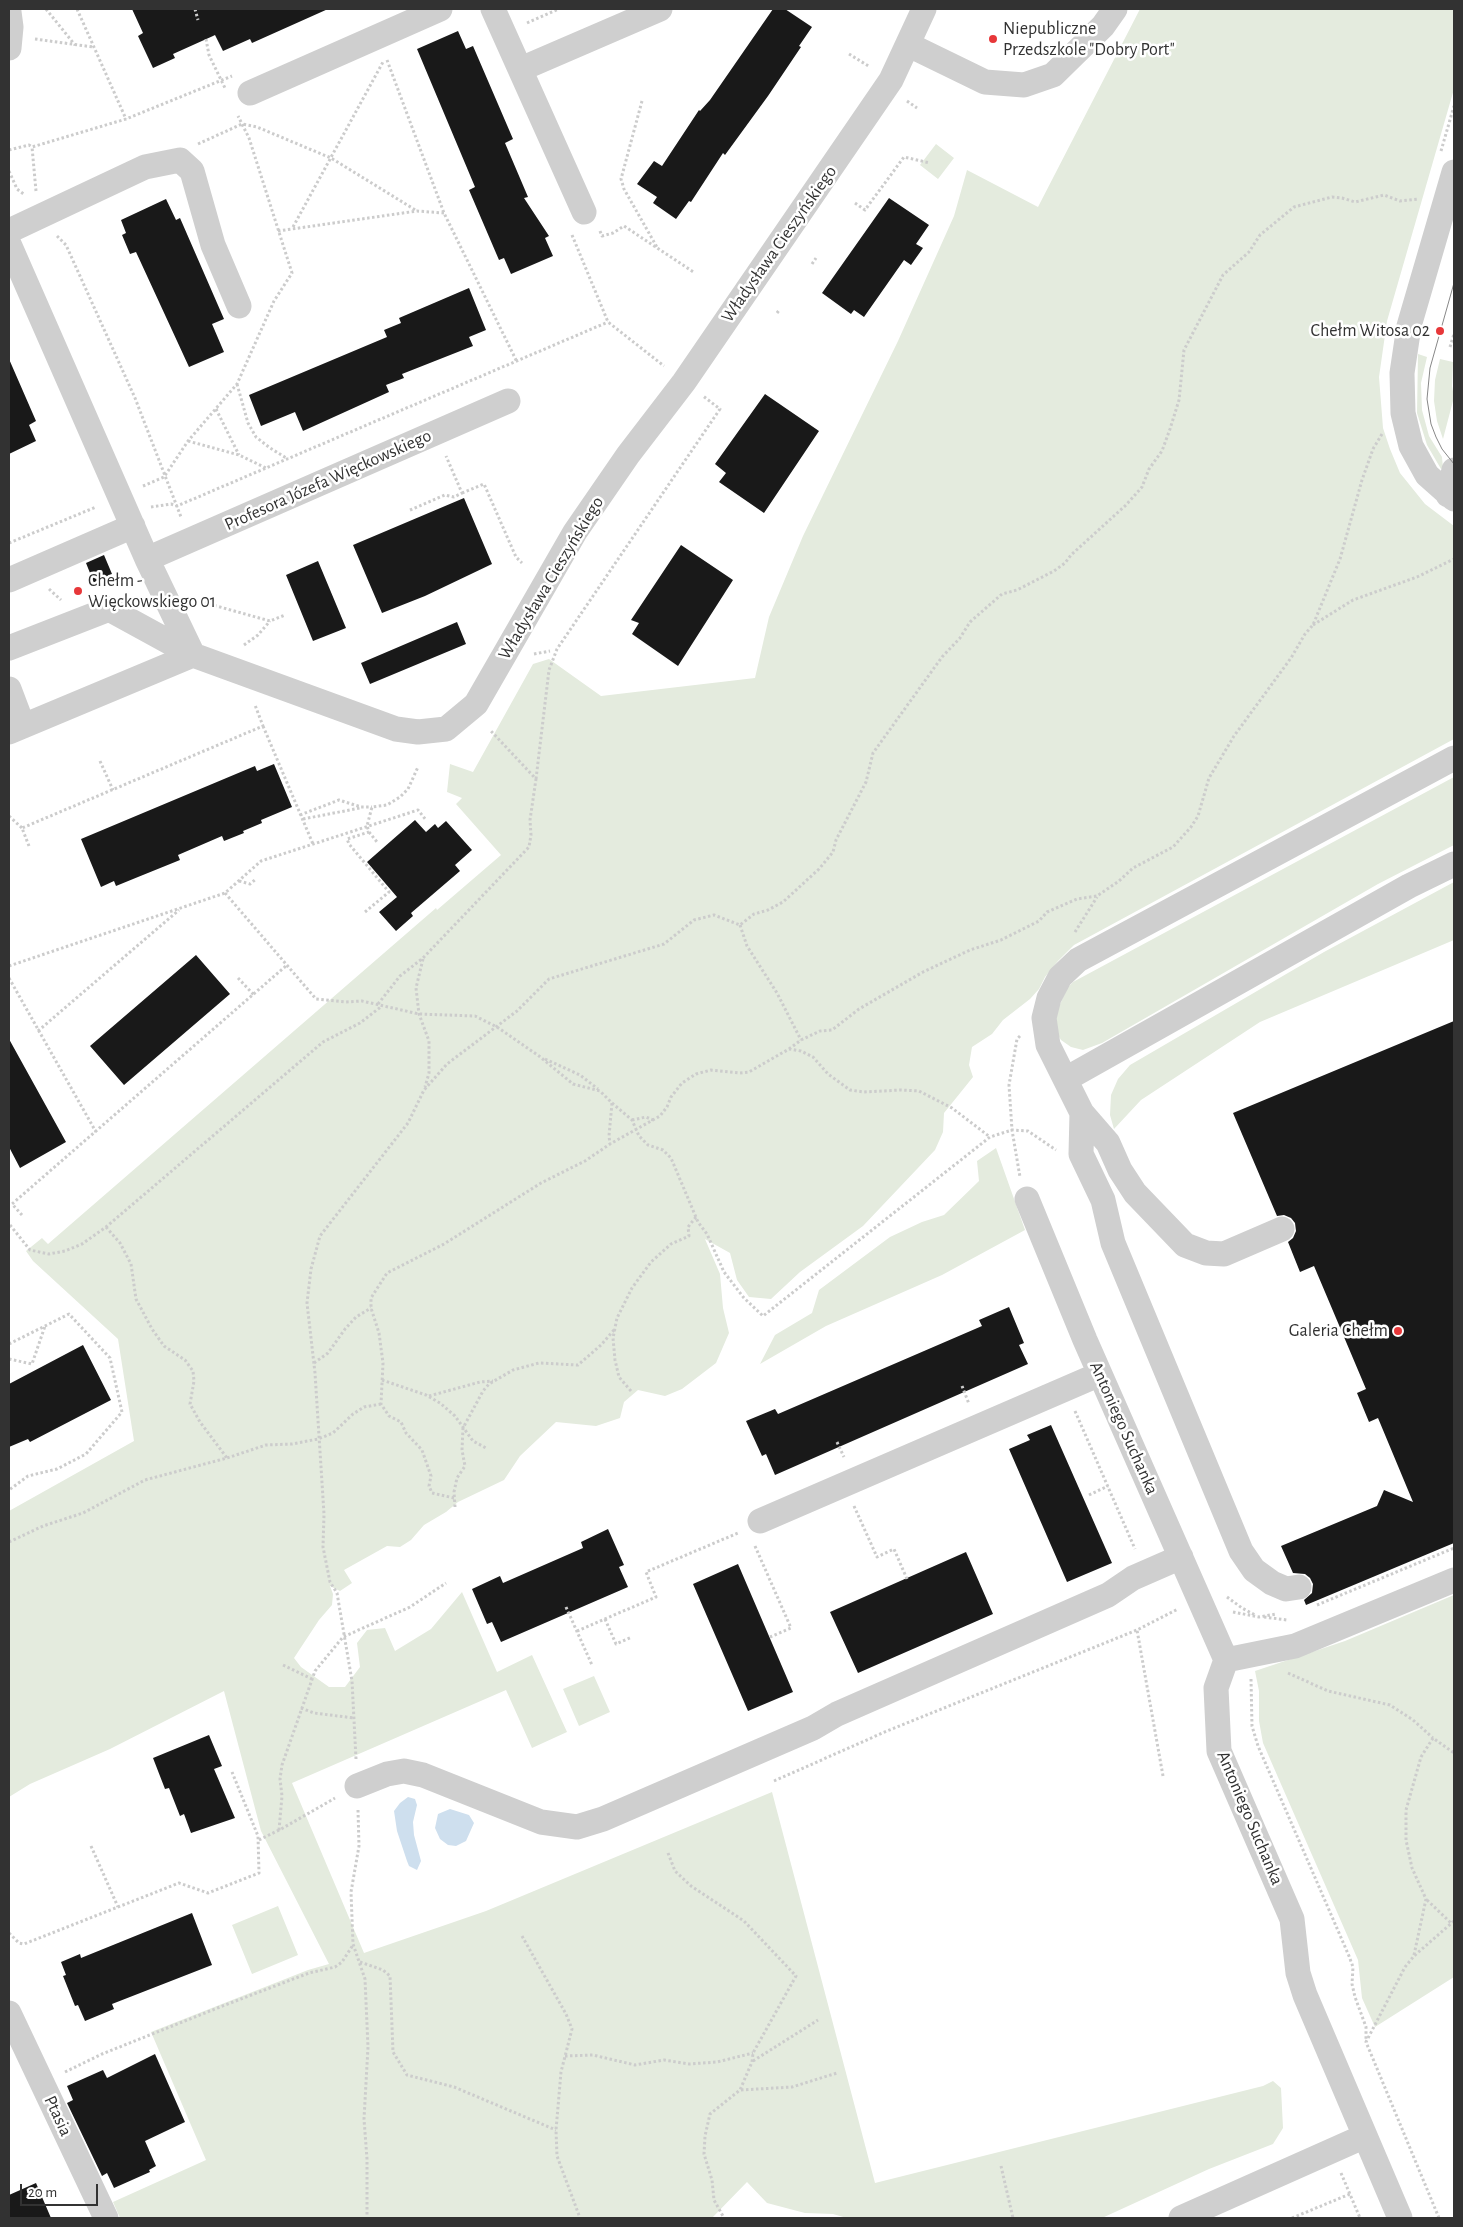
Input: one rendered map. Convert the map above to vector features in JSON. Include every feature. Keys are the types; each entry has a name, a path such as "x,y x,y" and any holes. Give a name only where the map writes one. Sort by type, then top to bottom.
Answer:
{"street":[{"path":"250,93 440,9"},
{"path":"493,9 584,212"},
{"path":"521,69 660,9"},
{"name":"Władysława Cieszyńskiego","path":"9,648 109,609 193,655 396,729 418,732 446,728 476,704 575,532 628,455 684,382 886,88 909,45 924,9"},
{"path":"909,45 985,82 1024,85 1053,75 1103,26 1116,9"},
{"path":"9,12 11,27 19,43"},
{"path":"9,231 145,167 180,160 192,171 213,246 238,306"},
{"path":"1451,497 1427,475 1410,446 1403,414 1402,373 1409,326 1454,172"},
{"path":"9,244 147,559 193,655 16,729 9,689"},
{"name":"Profesora Józefa Więckowskiego","path":"147,559 508,401"},
{"path":"1451,497 1454,470"},
{"path":"9,580 133,526"},
{"path":"1282,1228 1224,1254 1206,1253 1185,1245 1136,1193 1120,1170 1108,1143 1082,1113 1048,1044 1044,1018 1049,998 1060,977 1078,960 1454,758"},
{"path":"1066,1079 1408,886 1454,864"},
{"path":"1082,1113 1081,1154 1103,1200 1113,1243 1241,1551 1254,1570 1272,1583 1286,1589 1299,1588"},
{"name":"Antoniego Suchanka","path":"1027,1199 1072,1309 1181,1557 1243,1657 1216,1688 1219,1750 1286,1903 1292,1919 1298,1973 1400,2218"},
{"path":"754,1525 1100,1374"},
{"path":"357,1786 387,1774 404,1771 423,1775 541,1822 577,1827 603,1819 813,1728 838,1714 1108,1595 1133,1578 1181,1557"},
{"path":"1243,1657 1295,1646 1454,1580"},
{"name":"Ptasia","path":"9,2013 106,2218"},
{"path":"1181,2218 1365,2136"}],"path":[{"path":"46,9 76,45"},
{"path":"9,150 21,146 32,147 126,119 77,9"},
{"path":"195,9 198,20"},
{"path":"206,39 209,54 221,80"},
{"path":"19,43 94,47"},
{"path":"293,227 386,57 444,213 517,362"},
{"path":"642,100 621,179 624,189 658,249"},
{"path":"208,140 242,124 257,127 331,158 417,211"},
{"path":"135,490 164,477 188,441 237,384 274,301 292,273 249,138"},
{"path":"32,147 36,184"},
{"path":"855,203 865,210 904,157 930,164"},
{"path":"9,171 17,189 36,202 46,226 66,245 135,398 164,477 177,506 608,322"},
{"path":"740,925 754,914 784,902 820,869 833,852 836,840 866,782 873,753 942,657 960,638 970,622 1002,594 1017,590 1054,571 1142,487 1149,468 1162,451 1172,422 1178,400 1184,350 1223,275 1249,252 1260,235 1294,207 1332,197 1354,202 1384,195 1400,201 1427,198"},
{"path":"278,230 417,211 444,213"},
{"path":"584,212 595,220 602,236 613,233 624,226 694,273"},
{"path":"812,264 816,258"},
{"path":"586,269 608,322 652,356"},
{"path":"777,313 780,309"},
{"path":"1450,347 1454,334"},
{"path":"237,384 248,423 256,437 270,448 288,458"},
{"path":"216,409 239,455"},
{"path":"378,1004 400,976 423,958 529,847 531,835 530,820 549,670 557,650 720,409"},
{"path":"1313,625 1340,558 1362,480 1373,449 1382,432"},
{"path":"188,441 239,455 266,468"},
{"path":"448,461 462,493"},
{"path":"410,510 445,495 454,497 484,484 516,557 522,563"},
{"path":"9,542 103,504"},
{"path":"454,1498 432,1494 428,1486 431,1476 422,1450 406,1433 401,1422 389,1416 381,1404 382,1363 379,1333 370,1308 371,1298 387,1273 444,1244 541,1183 585,1161 610,1144 660,1116 667,1107 670,1097 682,1083 696,1074 711,1070 739,1073 749,1072 801,1040 820,1031 832,1030 859,1009 923,972 970,950 1001,940 1039,922 1047,912 1077,899 1097,896 1119,881 1133,868 1173,847 1198,816 1209,778 1234,736 1292,658 1305,634 1313,625 1354,600 1416,577 1454,559"},
{"path":"53,593 64,603"},
{"path":"189,598 270,621"},
{"path":"237,650 258,635 270,621 284,615"},
{"path":"531,654 550,651"},
{"path":"253,701 312,844"},
{"path":"22,828 263,726"},
{"path":"491,731 536,779"},
{"path":"100,761 112,790"},
{"path":"302,820 361,808 387,805 400,797 408,788 418,767"},
{"path":"300,815 339,800 361,808"},
{"path":"372,807 367,826 377,842"},
{"path":"9,966 225,893 261,861 418,810 426,820"},
{"path":"9,816 22,828 29,846"},
{"path":"365,912 389,892 347,839 369,832"},
{"path":"238,881 250,884 256,878"},
{"path":"225,893 316,999 346,1002 362,1001 419,1014 475,1016 540,1056 574,1084 600,1091"},
{"path":"38,1031 181,908"},
{"path":"424,1090 447,1064 497,1028 549,980 664,944 694,920 714,915 740,925"},
{"path":"740,925 747,946 778,993 801,1040"},
{"path":"368,2218 364,2119 368,2047 365,1979 353,1944 351,1892 359,1846 352,1681 337,1594 330,1582 323,1547 324,1514 314,1363 307,1302 311,1269 320,1236 408,1123 424,1090 429,1074 429,1042 419,1014 416,988 423,958"},
{"path":"22,1215 12,1204 287,965"},
{"path":"9,978 96,1132"},
{"path":"238,978 254,995"},
{"path":"10,1225 30,1250 49,1254 65,1251 82,1244 106,1227 323,1042 360,1023 382,1006"},
{"path":"1027,1199 1018,1170 1012,1130 1009,1085 1017,1039 1030,1025 1044,1018"},
{"path":"789,1049 801,1051 813,1057 828,1074 850,1090 864,1092 919,1091 952,1108 990,1137"},
{"path":"540,1056 580,1074 632,1120 639,1136 648,1145 662,1150 671,1158 696,1217 707,1234 724,1272 744,1298 763,1316 990,1137 1012,1130 1028,1131 1062,1153"},
{"path":"610,1144 612,1103"},
{"path":"632,1120 646,1117 653,1120"},
{"path":"631,1390 620,1377 613,1345 617,1318 632,1288 651,1262 671,1244 689,1236 688,1226 696,1217"},
{"path":"106,1227 120,1243 131,1264 136,1299 152,1329 164,1346 185,1360 193,1371 194,1381 190,1404 200,1422 227,1458"},
{"path":"314,1363 328,1353 345,1328 356,1317 370,1308"},
{"path":"9,1344 69,1314 110,1358 122,1412 86,1454 57,1469 28,1476 9,1490"},
{"path":"9,1359 32,1364 45,1326"},
{"path":"455,1507 454,1498 457,1478 465,1466 462,1450 463,1428 482,1391 494,1381 513,1370 539,1363 578,1365 602,1345 614,1330"},
{"path":"382,1380 440,1402 455,1416 473,1441 486,1448"},
{"path":"428,1396 480,1382 494,1381"},
{"path":"962,1386 973,1413"},
{"path":"1066,1389 1145,1573"},
{"path":"9,1542 43,1526 83,1513 145,1480 227,1458 266,1445 292,1444 318,1439 333,1433 352,1414 364,1407 381,1404"},
{"path":"837,1442 844,1459"},
{"path":"845,1484 877,1557 894,1550 907,1579"},
{"path":"1089,1495 1108,1486"},
{"path":"577,1631 656,1597 646,1572 754,1525 791,1628 770,1637"},
{"path":"1312,1611 1315,1606 1454,1548"},
{"path":"279,1830 282,1765 312,1679 324,1659 343,1637 410,1607 446,1583"},
{"path":"1221,1592 1242,1608 1259,1617 1278,1613"},
{"path":"774,1780 887,1731 1137,1630 1183,1606"},
{"path":"566,1607 592,1665"},
{"path":"1225,1611 1285,1620 1294,1618"},
{"path":"605,1619 616,1644 632,1637"},
{"path":"1137,1630 1163,1776"},
{"path":"1243,1657 1328,1690 1390,1705 1413,1720 1454,1753"},
{"path":"1243,1657 1253,1685 1252,1726 1258,1746 1353,1967 1352,1984 1364,2019 1366,2042 1439,2218"},
{"path":"283,1665 312,1679"},
{"path":"301,1708 314,1713 354,1718"},
{"path":"1366,2042 1405,1967 1414,1956 1453,1922 1426,1899 1412,1868 1406,1840 1406,1810 1421,1757 1433,1738"},
{"path":"9,1933 24,1944 179,1883 208,1893 259,1873 259,1840 232,1772"},
{"path":"259,1840 357,1786"},
{"path":"91,1846 118,1907"},
{"path":"668,1854 675,1871 691,1886 744,1921 796,1976 753,2052 752,2062 740,2090 710,2114 705,2136 704,2154 712,2180 714,2200 724,2218"},
{"path":"1414,1956 1426,1899"},
{"path":"522,1936 566,2014 572,2029 561,2072 556,2130 557,2156 580,2218"},
{"path":"61,2077 68,2069 102,2054 309,1973 335,1967 342,1962 353,1944"},
{"path":"359,1962 383,1970 390,1976 393,2052 407,2075 454,2087 556,2130"},
{"path":"752,2062 818,2020"},
{"path":"565,2056 593,2055 635,2065 664,2060 689,2064 717,2062 753,2052"},
{"path":"740,2090 792,2087 837,2073"},
{"path":"1332,2151 1360,2218"},
{"path":"1001,2166 1013,2218"},
{"path":"1292,2218 1350,2194"}],"shaded area":[{"path":"1140,9 1454,9 1454,89 1387,321 1379,377 1383,428 1400,473 1425,504 1454,526 1454,739 1074,945 1058,961 1030,999 1003,1020 992,1034 972,1047 969,1065 973,1077 944,1113 943,1132 935,1150 863,1226 800,1272 771,1299 749,1297 737,1280 730,1253 705,1239 720,1274 723,1308 729,1333 716,1363 682,1389 665,1396 638,1390 624,1402 620,1418 596,1426 556,1422 520,1456 504,1480 458,1502 446,1512 424,1525 411,1540 400,1547 387,1546 344,1570 352,1583 340,1591 330,1586 333,1594 332,1605 319,1620 294,1658 301,1667 329,1687 345,1687 360,1667 357,1643 367,1630 385,1628 395,1651 431,1629 462,1592 497,1672 532,1655 567,1732 532,1748 506,1690 292,1783 364,1953 486,1911 772,1792 875,2183 1263,2086 1273,2081 1281,2088 1283,2128 1273,2144 1209,2169 1102,2218 847,2218 833,2214 805,2213 767,2203 747,2182 712,2218 120,2218 113,2202 206,2160 151,2032 308,1970 329,1964 261,1831 224,1691 110,1749 30,1784 9,1797 9,1511 134,1441 118,1339 33,1261 26,1251 42,1238 48,1244 436,908 437,910 501,855 456,804 462,798 447,792 450,764 473,772 533,664 549,659 601,696 755,678 769,617 803,536 898,341 954,216 967,170 1038,207"},
{"path":"936,144 954,158 938,179 920,165"},
{"path":"1418,354 1427,357 1421,383 1422,410 1429,436 1442,457 1443,468 1441,469 1427,445 1417,413"},
{"path":"1440,359 1453,362 1452,386 1454,397 1443,439 1437,421 1434,401 1435,380"},
{"path":"1454,777 1454,845 1378,884 1102,1043 1083,1050 1071,1047 1061,1040 1058,1035 1055,1015 1068,987 1073,982"},
{"path":"1454,882 1454,940 1260,1022 1141,1100 1114,1129 1110,1115 1111,1095 1118,1079 1130,1065 1324,952"},
{"path":"996,1148 1025,1230 942,1275 826,1326 760,1364 775,1335 812,1313 819,1290 890,1237 922,1222 944,1215 979,1181 977,1161"},
{"path":"1454,1595 1454,1977 1375,2027 1362,1998 1358,1960 1263,1743 1259,1721 1259,1691 1255,1671 1345,1641"},
{"path":"594,1676 610,1712 579,1726 563,1689"},
{"path":"278,1906 298,1955 252,1974 232,1925"}],"water":[{"path":"408,1797 415,1799 417,1805 413,1822 414,1835 421,1861 417,1870 409,1866 407,1861 397,1831 394,1811"},
{"path":"450,1809 469,1815 474,1823 466,1841 456,1846 448,1845 440,1839 435,1828 438,1814"}],"building":[{"path":"132,9 328,9 252,43 250,39 223,51 215,35 173,54 175,58 153,68 138,36 143,33"},
{"path":"773,9 785,9 812,27 768,96 725,155 723,153 691,202 689,201 676,219 653,203 657,197 637,184 654,161 662,166 699,110 710,100"},
{"path":"458,31 466,49 473,46 513,139 505,143 528,197 524,198 549,236 545,238 553,256 511,274 504,258 499,260 469,190 475,187 417,49"},
{"path":"889,198 929,225 916,244 923,248 911,265 904,260 864,317 854,310 851,314 822,293"},
{"path":"166,199 176,220 180,218 224,319 212,324 224,352 189,367 136,252 130,254 122,235 126,233 121,220"},
{"path":"469,288 486,330 469,337 473,346 402,374 404,378 386,385 389,392 303,431 295,412 261,426 249,395 387,337 384,330 401,323 399,318"},
{"path":"9,359 36,421 29,425 36,441 9,454"},
{"path":"765,394 819,431 764,513 719,482 726,473 715,464"},
{"path":"464,498 492,564 425,596 382,613 353,545"},
{"path":"681,545 733,580 678,666 632,634 639,623 631,620"},
{"path":"104,555 112,574 94,583 86,563"},
{"path":"318,561 346,628 313,641 286,575"},
{"path":"457,622 466,644 370,684 361,663"},
{"path":"274,764 292,807 261,820 262,823 243,831 244,833 224,841 222,836 178,855 180,860 116,886 114,881 101,887 81,839 255,766 257,771"},
{"path":"415,820 426,832 435,824 438,828 446,821 472,850 455,865 460,871 411,913 413,916 396,931 379,912 397,897 367,862"},
{"path":"196,955 230,994 124,1085 90,1046"},
{"name":"Galeria Chełm","path":"1454,1021 1454,1543 1306,1605 1304,1600 1312,1593 1313,1584 1305,1574 1293,1573 1281,1546 1377,1506 1384,1490 1413,1502 1378,1418 1369,1422 1357,1393 1366,1389 1314,1266 1300,1272 1288,1242 1293,1238 1296,1231 1295,1223 1291,1218 1284,1215 1277,1216 1233,1113"},
{"path":"9,1039 66,1142 20,1168 9,1147"},
{"path":"1009,1307 1024,1343 1019,1345 1028,1364 775,1475 766,1454 762,1456 746,1421 775,1409 778,1414 982,1326 979,1320"},
{"path":"83,1345 111,1400 30,1442 28,1439 9,1447 9,1384"},
{"path":"1051,1425 1112,1563 1067,1582 1009,1449 1030,1440 1027,1435"},
{"path":"608,1529 624,1565 619,1567 628,1587 501,1642 492,1622 487,1624 472,1589 500,1576 503,1583 583,1548 581,1542"},
{"path":"966,1552 993,1614 858,1673 830,1612"},
{"path":"738,1564 793,1692 748,1711 693,1584"},
{"path":"209,1735 222,1766 214,1769 235,1818 191,1833 184,1814 180,1816 169,1788 165,1789 153,1758"},
{"path":"192,1913 212,1965 112,2004 114,2009 85,2021 78,2005 75,2006 63,1976 66,1975 61,1962 80,1954 81,1958"},
{"path":"155,2054 185,2122 145,2141 156,2166 149,2170 150,2172 114,2188 107,2173 102,2176 67,2103 73,2100 67,2086 103,2070 107,2078"},
{"path":"36,2183 51,2218 9,2218 9,2195"}],"tram line":[{"path":"1454,283 1430,368 1427,399 1431,424 1436,437 1442,449 1454,464"}],"place":[{"name":"Niepubliczne Przedszkole \"Dobry Port\"","path":"993,39"},
{"name":"Chełm Witosa 02","path":"1440,331"},
{"name":"Chełm - Więckowskiego 01","path":"78,591"},
{"name":"Galeria Chełm","path":"1398,1331"}]}
